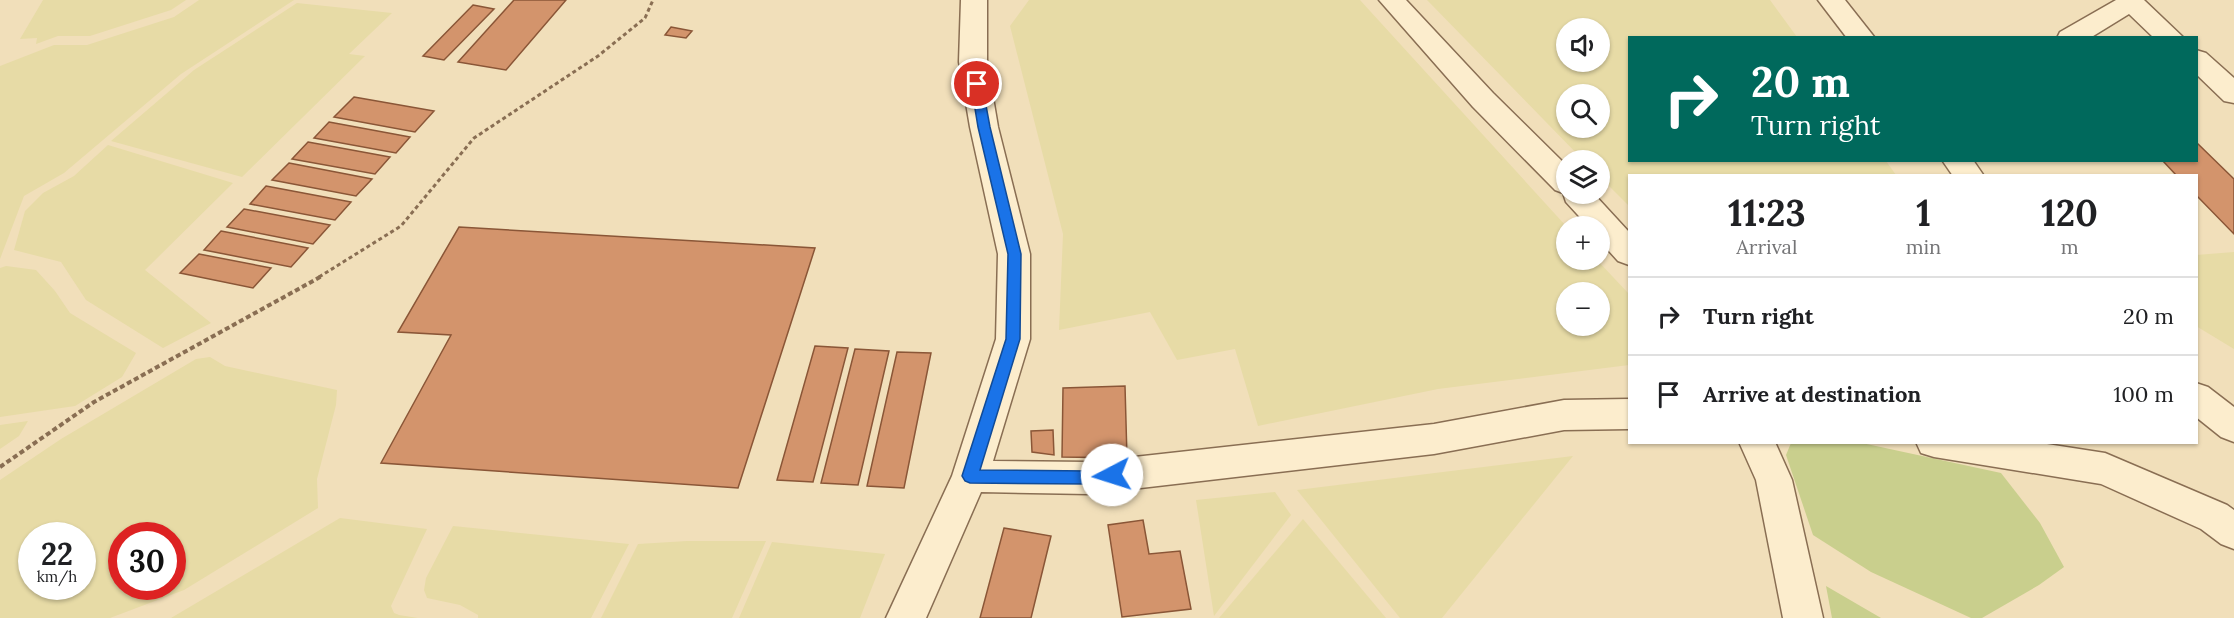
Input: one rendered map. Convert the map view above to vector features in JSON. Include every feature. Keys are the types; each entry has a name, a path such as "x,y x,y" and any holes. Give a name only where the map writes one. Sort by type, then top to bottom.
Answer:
{"street":[{"path":"906,618 970,476 1013,339 1014,254 984,127 973,62 974,0"},
{"path":"1392,0 1483,100 1556,173"},
{"path":"1831,0 1860,36"},
{"path":"2073,36 2131,2 2169,36"},
{"path":"2198,61 2234,94"},
{"path":"1586,204 1628,251"},
{"path":"2198,399 2234,427"},
{"path":"970,476 1089,478 1434,439 1564,415 1628,414"},
{"path":"1758,444 1774,480 1803,618"},
{"path":"1947,444 2105,469 2214,517 2234,532"}],"path":[{"path":"0,467 94,402 297,291 401,226 474,138 598,56 645,18 653,0"}],"shaded area":[{"path":"43,0 186,0 171,10 90,36 58,36 36,44 37,38 20,39"},
{"path":"199,0 294,0 181,74 64,173 24,196 0,259 0,66 54,45 87,45 174,17"},
{"path":"1029,0 1360,0 1557,216 1556,270 1606,270 1628,293 1628,365 1438,389 1258,426 1235,349 1177,360 1150,312 1059,330 1063,234 1010,26"},
{"path":"1427,0 1770,0 1796,36 1628,36 1628,162 1887,162 1895,174 1628,174 1628,205 1610,187 1610,150 1573,150 1562,138 1610,138 1610,84 1556,84 1556,132"},
{"path":"297,3 392,13 349,54 365,56 242,177 111,141 194,70"},
{"path":"108,145 233,183 145,270 211,323 163,348 86,300 61,262 14,250 25,211 43,193 74,176"},
{"path":"2234,252 2234,349 2198,327 2198,255"},
{"path":"6,266 36,270 55,291 70,313 136,353 122,377 75,406 0,417 0,268"},
{"path":"210,357 225,366 337,390 336,405 317,479 318,508 186,589 186,522 108,522 108,600 158,600 110,618 0,618 0,480 61,439 196,359"},
{"path":"28,421 19,436 0,449 0,425"},
{"path":"1573,456 1442,618 1400,618 1297,490"},
{"path":"1275,492 1291,515 1214,616 1196,500"},
{"path":"340,518 427,529 391,606 394,613 418,618 171,618"},
{"path":"1303,519 1386,618 1219,618"},
{"path":"453,526 629,544 591,618 478,618 478,615 460,605 427,598 424,590 426,578"},
{"path":"687,541 766,541 732,618 601,618 638,544"},
{"path":"772,542 885,554 860,618 739,618"}],"green space":[{"path":"1791,444 1867,444 2001,473 2040,523 2064,567 2039,585 1982,618 1971,618 1871,572 1813,535 1786,455"},
{"path":"1826,586 1881,618 1832,618"}],"building":[{"path":"514,0 566,0 506,70 458,62"},
{"path":"473,5 494,9 444,60 423,56"},
{"path":"671,27 692,31 686,38 665,35"},
{"path":"354,97 434,111 415,132 334,117"},
{"path":"329,122 410,137 396,153 314,138"},
{"path":"308,142 390,157 375,174 292,159"},
{"path":"2198,144 2234,179 2234,234 2198,197 2198,174 2175,174 2164,162 2198,162"},
{"path":"289,163 372,179 356,196 272,180"},
{"path":"266,186 351,202 335,220 250,204"},
{"path":"244,209 330,225 313,244 227,227"},
{"path":"459,227 815,248 738,488 381,463 451,335 398,332"},
{"path":"221,231 308,248 291,267 204,250"},
{"path":"199,254 271,268 253,288 180,273"},
{"path":"815,346 848,348 813,482 777,480"},
{"path":"855,349 889,351 858,485 821,483"},
{"path":"897,352 931,353 904,488 867,486"},
{"path":"1125,386 1127,458 1062,457 1063,388"},
{"path":"1053,430 1054,455 1032,452 1031,431"},
{"path":"1143,520 1149,554 1180,551 1191,609 1122,617 1108,525"},
{"path":"1004,528 1051,536 1031,618 980,618"}],"route":[{"path":"977,84 984,127 1014,254 1013,339 970,476 1089,478 1112,475"}]}
